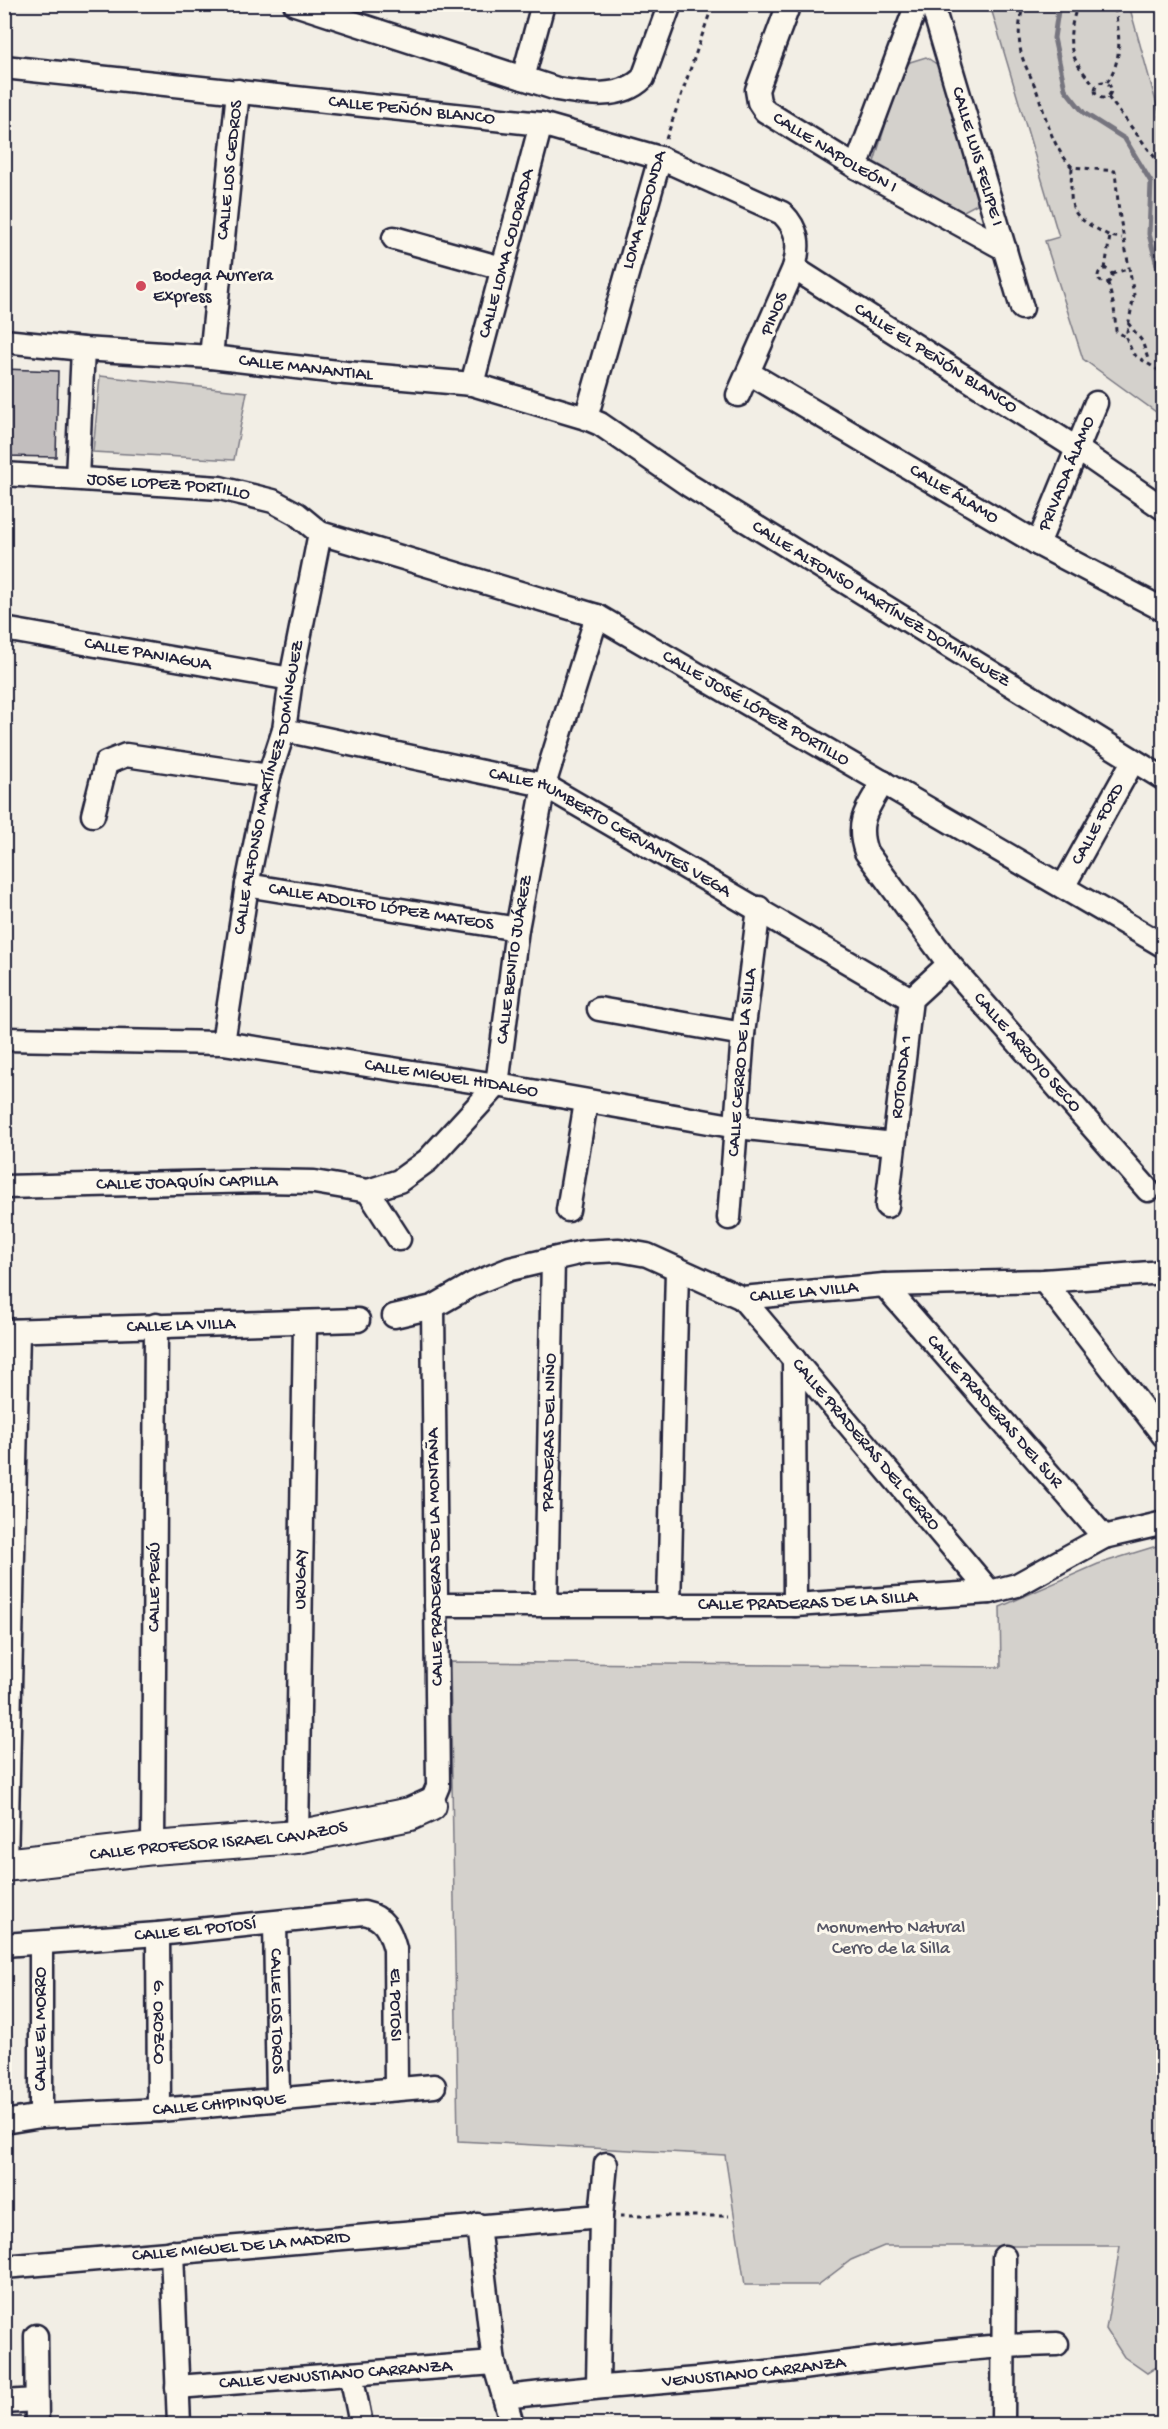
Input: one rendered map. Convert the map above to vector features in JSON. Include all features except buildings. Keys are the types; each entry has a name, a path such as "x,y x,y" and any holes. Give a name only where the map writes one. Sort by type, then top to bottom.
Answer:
{"street":[{"path":"295,4 575,93 623,91 634,87 643,78 670,4"},
{"path":"524,78 543,4"},
{"name":"CALLE NAPOLEÓN I","path":"789,4 757,90 759,102 765,111 856,167 1005,249"},
{"path":"856,167 917,4"},
{"name":"CALLE LUIS FELIPE I","path":"932,4 1022,308"},
{"name":"CALLE PEÑÓN BLANCO","path":"4,67 541,124 660,158 782,213 795,230"},
{"name":"CALLE LOS CEDROS","path":"211,357 238,92"},
{"name":"CALLE LOMA COLORADA","path":"472,384 541,124"},
{"name":"LOMA REDONDA","path":"593,421 660,158"},
{"name":"PINOS","path":"738,395 794,268 799,248 795,230"},
{"path":"394,238 502,268"},
{"name":"CALLE EL PEÑÓN BLANCO","path":"794,268 1076,448 1164,509"},
{"name":"CALLE MANANTIAL","path":"4,341 82,349 211,357 346,373 472,384 593,421"},
{"path":"77,478 82,349"},
{"name":"CALLE ÁLAMO","path":"749,373 1038,544 1163,610"},
{"name":"PRIVADA ÁLAMO","path":"1038,544 1096,403"},
{"name":"CALLE ALFONSO MARTÍNEZ DOMÍNGUEZ","path":"593,421 690,486 1164,779"},
{"name":"JOSE LOPEZ PORTILLO","path":"4,474 220,488 273,501 297,514 320,533"},
{"name":"CALLE ALFONSO MARTÍNEZ DOMÍNGUEZ","path":"223,1043 247,885 269,776 285,730 291,679 320,533"},
{"name":"CALLE JOSÉ LÓPEZ PORTILLO","path":"320,533 597,616 1164,946"},
{"name":"CALLE BENITO JUÁREZ","path":"497,1085 517,929 544,785 597,616"},
{"name":"CALLE PANIAGUA","path":"4,629 291,679"},
{"name":"CALLE HUMBERTO CERVANTES VEGA","path":"285,730 544,785 912,999"},
{"path":"93,815 106,763 116,757 126,756 269,776"},
{"name":"CALLE FORD","path":"1063,887 1133,761"},
{"name":"CALLE ARROYO SECO","path":"883,782 862,819 861,836 866,852 949,964 1148,1190"},
{"name":"CALLE ADOLFO LÓPEZ MATEOS","path":"247,885 517,929"},
{"name":"CALLE CERRO DE LA SILLA","path":"729,1218 743,1034 759,908"},
{"path":"912,999 949,964"},
{"name":"ROTONDA 1","path":"887,1206 912,999"},
{"path":"599,1009 743,1034"},
{"name":"CALLE MIGUEL HIDALGO","path":"4,1039 223,1043 497,1085 737,1127 894,1144"},
{"path":"399,1239 369,1191 399,1181 428,1160 497,1085"},
{"path":"568,1210 586,1102"},
{"name":"CALLE JOAQUÍN CAPILLA","path":"4,1187 263,1181 314,1182 369,1191"},
{"name":"CALLE LA VILLA","path":"394,1316 433,1307 473,1284 510,1269 583,1252 619,1250 647,1255 742,1298 884,1285 1044,1281 1164,1272"},
{"name":"PRADERAS DEL NIÑO","path":"546,1604 553,1259"},
{"path":"669,1606 677,1270"},
{"path":"1044,1281 1164,1436"},
{"name":"CALLE PRADERAS DEL SUR","path":"884,1285 1104,1537"},
{"name":"CALLE PRADERAS DEL CERRO","path":"742,1298 990,1592"},
{"name":"CALLE PRADERAS DE LA MONTAÑA","path":"430,1805 438,1786 433,1307"},
{"name":"CALLE LA VILLA","path":"11,1331 358,1320"},
{"name":"URUGAY","path":"297,1837 306,1323"},
{"name":"CALLE PERÚ","path":"153,1848 156,1325"},
{"path":"5,1865 11,1331"},
{"path":"794,1359 795,1605"},
{"name":"CALLE PRADERAS DE LA SILLA","path":"436,1605 795,1605 990,1592 1017,1585 1104,1537 1164,1523"},
{"name":"CALLE PROFESOR ISRAEL CAVAZOS","path":"5,1865 153,1848 297,1837 410,1814 430,1805"},
{"name":"CALLE EL POTOSÍ","path":"4,1946 158,1934 364,1913 373,1915 384,1922"},
{"name":"EL POTOSI","path":"384,1922 391,1934 394,1949 396,2089"},
{"name":"CALLE LOS TOROS","path":"275,1923 278,2099"},
{"name":"G. OROZCO","path":"158,1934 159,2110"},
{"name":"CALLE EL MORRO","path":"40,1943 41,2116"},
{"name":"CALLE CHIPINQUE","path":"4,2122 41,2116 159,2110 434,2086"},
{"path":"598,2386 601,2216 606,2164"},
{"name":"CALLE MIGUEL DE LA MADRID","path":"4,2267 601,2216"},
{"path":"478,2225 494,2363 512,2424"},
{"path":"172,2252 179,2424"},
{"path":"1003,2424 1004,2257"},
{"path":"36,2336 37,2424"},
{"name":"VENUSTIANO CARRANZA","path":"505,2397 598,2386 756,2373 1003,2345 1057,2344"},
{"name":"CALLE VENUSTIANO CARRANZA","path":"177,2387 494,2363"},
{"path":"351,2374 361,2424"},
{"path":"4,2402 36,2400"}],"path":[{"name":"LOMA REDONDA","path":"660,158 713,4"},
{"path":"1016,4 1021,12"},
{"path":"1024,4 1021,12 1021,52 1049,132 1063,158 1072,167 1115,171 1123,238 1131,268 1134,303 1125,337"},
{"path":"1078,4 1070,31 1070,45 1079,68 1096,86 1100,97 1108,97"},
{"path":"1096,86 1107,82 1114,72 1120,53 1114,4"},
{"path":"1107,82 1112,89 1108,97"},
{"path":"1108,97 1156,159 1164,178"},
{"path":"1072,167 1071,203 1074,212 1084,222 1110,236 1123,238"},
{"path":"1105,269 1110,236"},
{"path":"1112,274 1131,268"},
{"path":"1105,269 1112,274"},
{"path":"1105,269 1099,272 1099,281 1108,283"},
{"path":"1108,283 1111,281 1112,274"},
{"path":"1108,283 1114,307 1116,331 1125,337 1133,354 1149,362 1164,374"},
{"path":"1128,323 1142,340 1149,362"},
{"path":"601,2216 729,2216"}],"green space":[{"path":"990,5 1129,5 1163,127 1163,417 1083,359 1045,241 1059,237"},
{"path":"926,57 938,65 978,190 977,204 962,212 874,162 902,71 910,62"},
{"path":"100,376 247,392 234,460 93,452"},
{"name":"Monumento Natural Cerro de la Silla","path":"1163,1544 1163,2363 1147,2373 1124,2357 1106,2329 1120,2246 884,2246 851,2260 818,2285 745,2285 725,2155 458,2141 450,1662 1001,1667 1000,1607 1098,1564"}],"waterway":[{"path":"1059,4 1054,38 1065,89 1084,113 1125,139 1151,182 1149,234 1164,292"}],"place":[{"name":"Bodega Aurrera Express","path":"141,286"}]}
